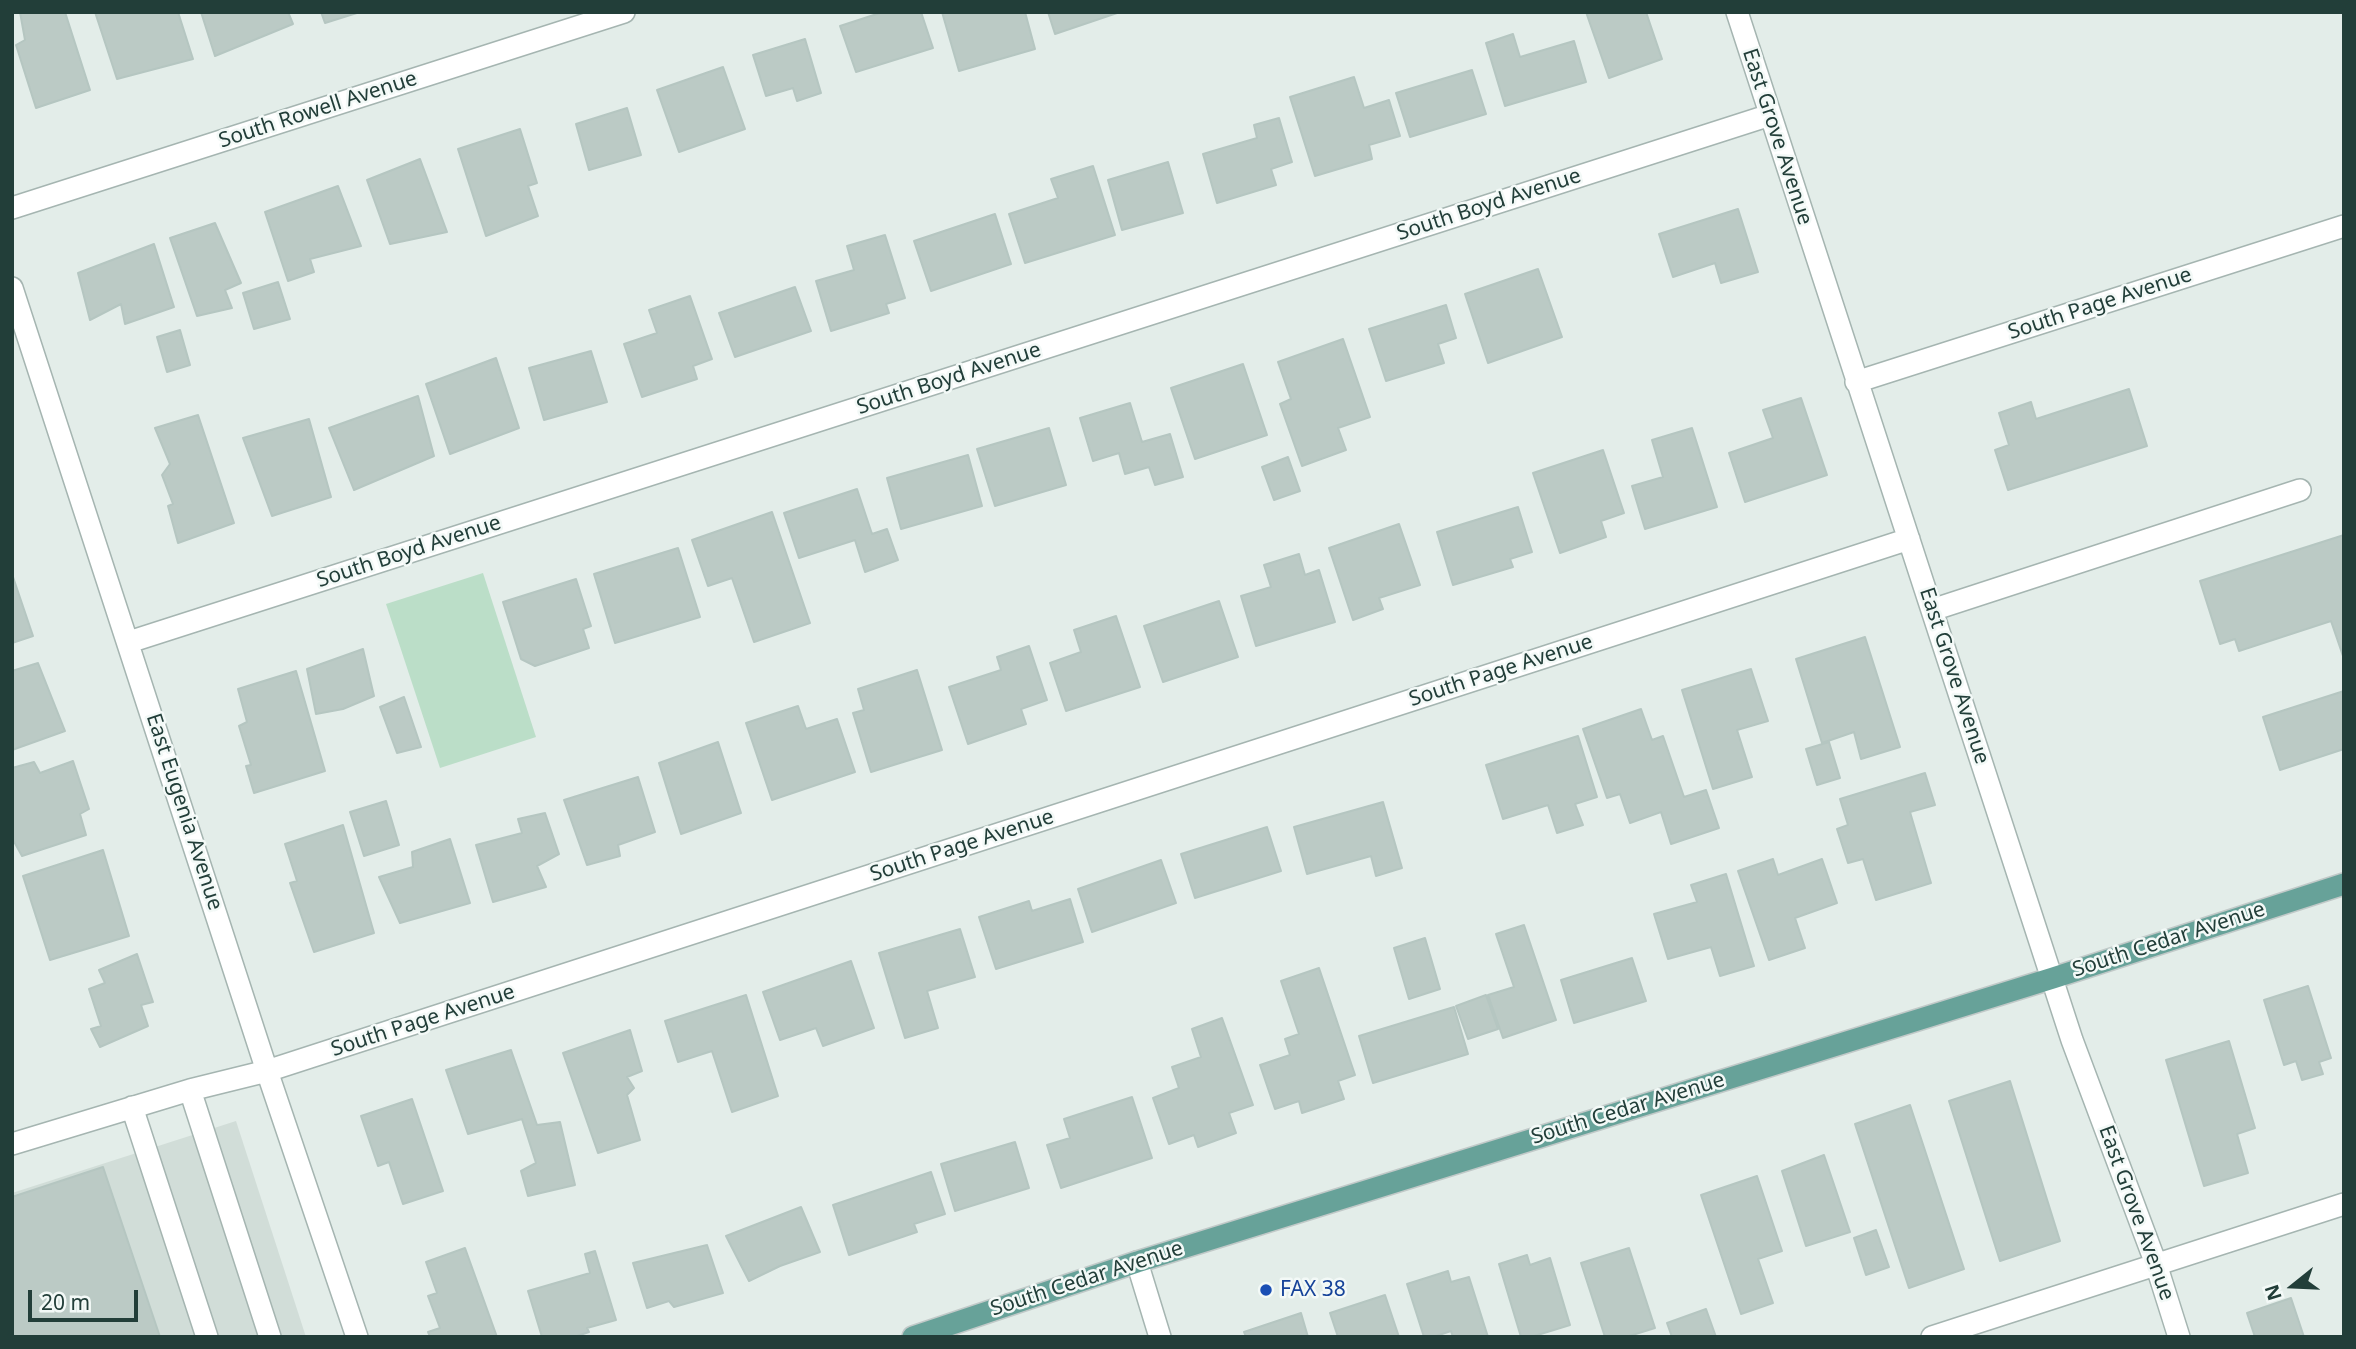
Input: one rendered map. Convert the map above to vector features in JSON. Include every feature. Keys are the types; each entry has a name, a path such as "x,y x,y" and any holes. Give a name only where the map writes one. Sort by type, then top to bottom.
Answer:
{"main road":[{"name":"South Cedar Avenue","path":"913,1337 1137,1262 2053,978 2344,884"}],"street":[{"name":"South Rowell Avenue","path":"12,208 624,12"},
{"name":"East Grove Avenue","path":"1737,12 2072,1040 2156,1264 2179,1337"},
{"name":"South Boyd Avenue","path":"129,642 1770,115"},
{"name":"South Page Avenue","path":"1856,382 2344,226"},
{"name":"East Eugenia Avenue","path":"12,288 267,1071 357,1337"},
{"path":"1932,610 2300,490"},
{"name":"South Page Avenue","path":"12,1144 190,1090 267,1071 1909,538"},
{"path":"190,1090 270,1337"},
{"path":"132,1107 207,1337"},
{"path":"1932,1337 2344,1204"},
{"path":"1137,1262 1160,1337"}],"shaded area":[{"path":"236,1121 306,1337 12,1337 12,1193"}],"green space":[{"path":"483,573 536,737 440,768 386,604"}],"building":[{"path":"20,12 65,12 90,90 36,108 16,45 25,40"},
{"path":"95,12 178,12 193,59 117,79"},
{"path":"201,12 288,12 293,24 215,56"},
{"path":"321,12 360,12 325,23"},
{"path":"883,12 921,12 933,48 856,72 840,26"},
{"path":"942,12 1025,12 1035,49 959,71"},
{"path":"1048,12 1120,12 1055,34"},
{"path":"1586,12 1646,12 1662,59 1609,78"},
{"path":"1513,34 1520,57 1574,41 1586,82 1505,106 1486,43"},
{"path":"805,39 821,93 797,101 793,88 766,96 753,55"},
{"path":"723,67 745,129 679,152 657,90"},
{"path":"1472,70 1486,114 1410,137 1396,93"},
{"path":"1354,77 1364,108 1389,100 1400,136 1369,145 1372,159 1315,176 1290,97"},
{"path":"627,108 641,155 589,170 576,124"},
{"path":"1279,118 1292,162 1271,169 1276,185 1217,203 1203,154 1257,138 1254,125"},
{"path":"520,129 537,183 528,186 538,216 486,236 458,149"},
{"path":"420,159 447,232 390,244 367,180"},
{"path":"1168,162 1183,213 1122,230 1108,180"},
{"path":"1093,166 1115,235 1025,263 1009,214 1058,198 1051,179"},
{"path":"338,186 361,246 310,259 314,272 288,281 265,212"},
{"path":"1738,209 1758,272 1721,283 1715,263 1673,277 1659,234"},
{"path":"995,214 1011,264 931,291 914,241"},
{"path":"215,223 241,283 225,290 232,308 197,316 170,238"},
{"path":"885,235 905,298 886,304 889,313 831,331 816,281 854,270 847,246"},
{"path":"154,244 174,307 125,324 121,304 90,320 78,273"},
{"path":"1538,269 1562,337 1488,363 1465,294"},
{"path":"278,282 290,319 254,329 243,293"},
{"path":"795,287 811,331 735,357 719,313"},
{"path":"690,296 712,359 693,366 697,379 642,397 624,344 657,333 649,310"},
{"path":"1446,305 1456,338 1438,344 1444,363 1386,381 1369,329"},
{"path":"180,330 190,365 167,372 157,337"},
{"path":"1343,339 1370,417 1338,428 1346,450 1302,466 1280,404 1291,399 1278,362"},
{"path":"591,351 607,402 544,420 529,368"},
{"path":"496,358 519,428 450,454 426,384"},
{"path":"1243,364 1267,435 1195,459 1171,388"},
{"path":"2129,389 2147,446 2008,490 1995,450 2009,445 1999,413 2031,402 2036,419"},
{"path":"418,396 434,456 354,490 329,428"},
{"path":"1801,398 1827,475 1745,502 1729,453 1773,438 1763,410"},
{"path":"1130,403 1142,442 1170,434 1183,477 1155,485 1149,467 1125,474 1119,453 1093,461 1080,418"},
{"path":"198,415 234,523 178,543 168,506 173,504 162,475 170,464 155,428"},
{"path":"309,419 331,497 272,516 243,438"},
{"path":"1049,428 1066,485 995,506 977,449"},
{"path":"1692,428 1717,507 1645,529 1632,486 1663,477 1652,440"},
{"path":"1603,450 1624,513 1601,521 1606,537 1560,553 1533,473"},
{"path":"968,455 982,506 901,529 887,478"},
{"path":"1288,457 1300,491 1274,500 1262,467"},
{"path":"857,489 872,534 887,529 898,560 865,572 855,540 799,558 784,513"},
{"path":"1518,507 1532,552 1510,559 1513,567 1453,585 1437,532"},
{"path":"772,512 810,623 754,642 732,578 708,586 692,540"},
{"path":"1399,524 1420,585 1379,598 1383,609 1353,620 1329,548"},
{"path":"2344,535 2344,659 2331,621 2239,651 2235,639 2220,644 2200,581"},
{"path":"678,548 700,617 615,643 594,574"},
{"path":"1299,554 1305,575 1319,570 1335,622 1256,646 1241,596 1271,587 1264,565"},
{"path":"12,574 33,636 12,643"},
{"path":"576,579 591,626 583,629 589,648 535,666 521,659 503,602"},
{"path":"1219,601 1238,657 1163,682 1144,626"},
{"path":"1116,616 1140,687 1066,711 1050,663 1081,652 1074,630"},
{"path":"1865,637 1900,747 1861,759 1854,732 1822,743 1796,659"},
{"path":"1029,646 1047,700 1021,709 1026,724 968,744 949,687 1001,670 997,657"},
{"path":"363,649 374,696 343,709 316,714 307,669"},
{"path":"38,663 65,731 12,750 12,671"},
{"path":"1751,669 1768,721 1737,730 1752,777 1713,789 1682,690"},
{"path":"917,670 942,750 871,772 853,713 864,710 858,689"},
{"path":"296,671 325,771 254,793 246,766 251,765 239,726 247,722 238,689"},
{"path":"2344,691 2344,749 2280,770 2263,717"},
{"path":"404,697 421,747 397,753 380,707"},
{"path":"798,706 806,729 837,719 855,772 772,800 746,723"},
{"path":"1641,709 1652,740 1663,736 1684,797 1706,790 1719,828 1671,844 1661,812 1630,823 1620,794 1607,798 1583,729"},
{"path":"1578,736 1597,797 1575,804 1583,825 1557,833 1548,805 1503,819 1486,765"},
{"path":"718,742 741,813 681,834 659,763"},
{"path":"1829,742 1840,778 1817,785 1806,749"},
{"path":"73,761 89,809 80,814 86,835 22,856 12,838 12,768 34,762 40,773"},
{"path":"1925,773 1935,805 1910,812 1931,883 1876,900 1863,859 1848,863 1837,829 1848,825 1840,799"},
{"path":"638,777 655,832 618,845 620,856 587,865 564,800"},
{"path":"386,801 399,845 364,856 350,812"},
{"path":"1383,802 1402,868 1376,876 1371,856 1307,874 1294,827"},
{"path":"545,813 559,854 537,866 546,887 493,902 476,845 522,833 518,819"},
{"path":"343,825 374,933 314,952 290,883 297,881 285,844"},
{"path":"1267,827 1281,871 1195,898 1181,854"},
{"path":"450,839 470,903 400,923 379,877 413,867 412,852"},
{"path":"103,850 129,936 50,960 23,876"},
{"path":"1773,859 1778,875 1822,859 1837,903 1795,918 1805,948 1769,960 1738,871"},
{"path":"1161,860 1176,903 1092,932 1078,889"},
{"path":"1726,874 1754,966 1720,976 1711,947 1668,959 1654,914 1697,902 1691,885"},
{"path":"1070,899 1083,942 996,969 979,917 1029,901 1032,911"},
{"path":"1524,925 1556,1020 1503,1038 1488,995 1514,987 1496,934"},
{"path":"960,929 975,977 927,991 938,1028 905,1038 879,953"},
{"path":"1425,938 1440,989 1409,999 1394,948"},
{"path":"137,954 153,1002 141,1005 148,1026 100,1047 91,1029 101,1026 89,989 105,983 99,970"},
{"path":"1632,958 1646,1001 1574,1023 1561,980"},
{"path":"851,961 874,1028 823,1046 816,1028 780,1040 763,992"},
{"path":"1319,968 1355,1075 1338,1081 1344,1099 1302,1113 1299,1101 1275,1109 1260,1065 1290,1055 1285,1039 1299,1034 1281,981"},
{"path":"2308,986 2331,1058 2319,1062 2323,1074 2302,1080 2296,1061 2284,1065 2264,1000"},
{"path":"746,995 778,1096 732,1112 712,1051 678,1062 665,1021"},
{"path":"1486,995 1498,1029 1468,1039 1456,1006"},
{"path":"1454,1007 1468,1054 1373,1083 1359,1036"},
{"path":"1222,1018 1253,1105 1229,1113 1236,1133 1198,1147 1194,1135 1169,1144 1153,1098 1179,1088 1172,1067 1201,1057 1192,1029"},
{"path":"630,1030 642,1071 627,1077 634,1088 627,1095 640,1140 598,1153 563,1053"},
{"path":"2229,1041 2255,1128 2237,1134 2248,1173 2204,1186 2166,1060"},
{"path":"511,1050 537,1125 560,1122 575,1185 528,1196 521,1171 536,1163 522,1119 468,1134 446,1070"},
{"path":"2010,1081 2060,1241 2000,1261 1949,1101"},
{"path":"1132,1097 1152,1158 1061,1188 1047,1145 1070,1138 1064,1119"},
{"path":"412,1099 443,1191 403,1204 389,1162 378,1166 361,1116"},
{"path":"1910,1105 1964,1269 1909,1288 1855,1124"},
{"path":"1015,1142 1029,1188 955,1211 941,1164"},
{"path":"1824,1155 1850,1232 1806,1246 1782,1171"},
{"path":"103,1167 160,1337 12,1337 12,1197"},
{"path":"931,1172 945,1214 914,1224 917,1232 849,1255 833,1205"},
{"path":"1757,1176 1782,1251 1758,1259 1773,1303 1741,1314 1701,1195"},
{"path":"801,1207 820,1252 780,1266 749,1281 726,1236"},
{"path":"1876,1230 1889,1267 1866,1275 1854,1238"},
{"path":"707,1245 723,1293 674,1307 669,1301 647,1308 633,1263"},
{"path":"465,1248 497,1337 430,1337 428,1332 440,1328 428,1296 437,1293 426,1262"},
{"path":"1629,1248 1655,1328 1626,1337 1605,1337 1581,1263"},
{"path":"595,1251 616,1320 587,1328 589,1332 574,1337 542,1337 528,1291 590,1273 585,1254"},
{"path":"1527,1255 1530,1265 1550,1258 1570,1325 1531,1337 1521,1337 1499,1264"},
{"path":"1448,1271 1451,1282 1469,1277 1488,1337 1453,1337 1451,1331 1424,1337 1407,1284"},
{"path":"1385,1295 1399,1337 1338,1337 1330,1313"},
{"path":"2291,1298 2304,1337 2255,1337 2247,1313"},
{"path":"1706,1309 1716,1337 1672,1337 1667,1323"},
{"path":"1301,1313 1308,1337 1246,1337 1244,1332"}],"place":[{"name":"FAX 38","path":"1266,1290"}]}
